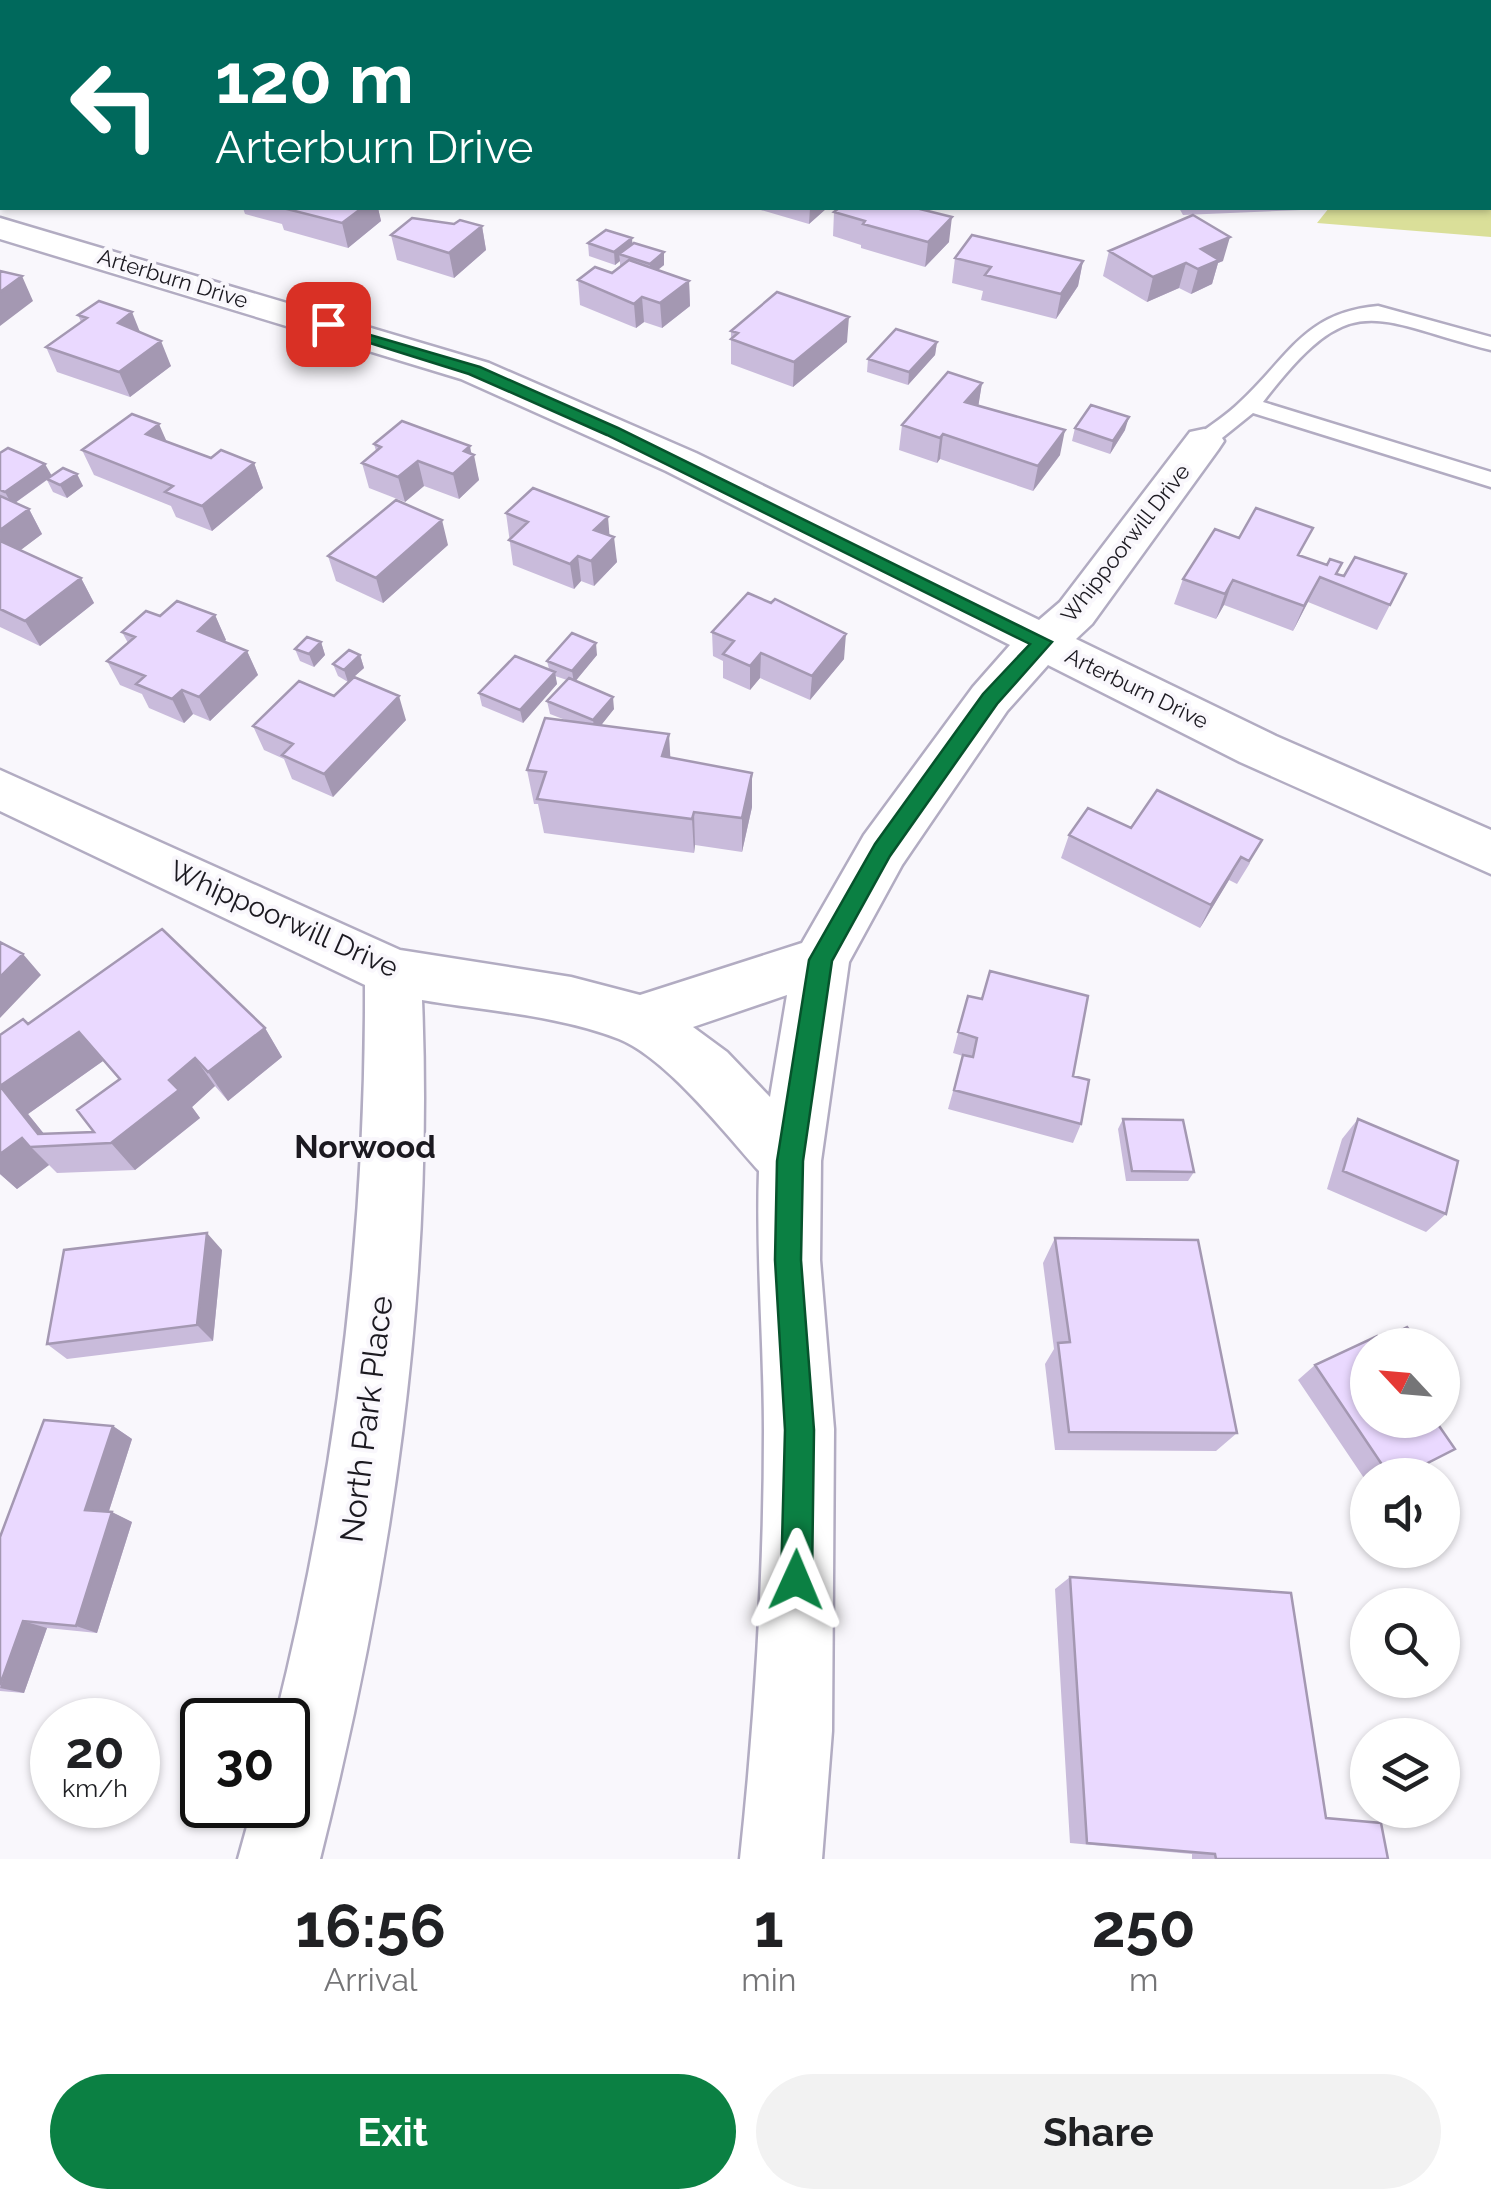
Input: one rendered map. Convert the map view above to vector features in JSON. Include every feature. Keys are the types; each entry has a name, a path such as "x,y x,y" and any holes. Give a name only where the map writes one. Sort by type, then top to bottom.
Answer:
{"street":[{"name":"Arterburn Drive","path":"0,228 474,371 681,462 1258,749 1491,853"},
{"name":"Whippoorwill Drive","path":"821,960 883,850 990,699 1076,613 1204,440"},
{"name":"Whippoorwill Drive","path":"0,790 393,972 571,1002 640,1020 706,1070 790,1161"},
{"path":"640,1020 821,960 790,1161 788,1260 799,1430 793,1731 782,1859"},
{"name":"North Park Place","path":"279,1859 314,1734 368,1457 394,1175 393,972"}],"lane":[{"path":"1204,440 1250,405 1286,356 1348,316 1378,312 1491,344"},
{"path":"1250,405 1491,480"}],"green space":[{"path":"1327,210 1491,210 1491,237 1317,223"}],"building":[{"path":"291,210 359,210 342,223"},
{"path":"924,210 952,217 928,242 834,212"},
{"path":"1193,215 1230,237 1201,249 1219,260 1198,269 1186,263 1153,277 1109,251"},
{"path":"412,218 454,224 460,220 482,226 449,253 391,235"},
{"path":"606,230 632,238 614,252 588,243"},
{"path":"972,235 1083,261 1061,294 985,275 991,267 955,258"},
{"path":"634,243 664,252 650,264 619,254"},
{"path":"629,260 689,281 660,303 642,297 634,304 578,280 595,267 612,273"},
{"path":"0,271 22,276 0,292"},
{"path":"777,292 849,317 794,362 731,339 738,333 731,331"},
{"path":"99,301 132,312 118,323 161,341 119,372 46,347 87,318 78,315"},
{"path":"896,329 937,342 909,372 868,359"},
{"path":"948,372 982,383 965,402 1065,430 1038,466 943,434 940,438 902,425"},
{"path":"1091,405 1129,417 1113,441 1075,428"},
{"path":"132,414 159,424 146,434 211,458 221,450 254,463 202,506 165,492 173,486 82,450"},
{"path":"402,421 470,446 464,451 474,455 453,474 418,461 398,477 362,463 381,447 374,444"},
{"path":"8,448 45,464 5,492 0,490 0,453"},
{"path":"63,468 77,474 60,485 47,479"},
{"path":"533,488 608,517 594,530 614,537 591,561 578,556 570,564 509,540 528,522 506,513"},
{"path":"0,496 29,509 0,530"},
{"path":"396,500 442,520 376,578 328,556"},
{"path":"1256,508 1313,528 1298,555 1327,565 1330,559 1342,563 1336,574 1344,576 1355,557 1406,574 1390,605 1320,577 1304,606 1233,580 1225,594 1183,579 1215,529 1239,538"},
{"path":"0,541 81,578 25,621 0,609"},
{"path":"748,593 771,603 775,599 846,634 812,676 761,653 750,666 723,654 734,641 712,632"},
{"path":"177,601 215,615 198,631 247,651 199,697 182,690 172,699 136,684 145,676 107,661 135,637 122,632 146,611 160,616"},
{"path":"572,633 596,643 572,671 547,661"},
{"path":"307,637 321,642 309,654 295,649"},
{"path":"349,650 360,655 344,670 333,664"},
{"path":"515,656 555,672 520,710 479,693"},
{"path":"354,677 399,696 324,774 282,755 293,744 253,726 299,681 334,696"},
{"path":"569,678 613,697 593,720 547,701"},
{"path":"545,718 669,734 662,756 752,773 742,818 694,812 692,819 537,799 546,772 527,770"},
{"path":"1157,790 1262,840 1249,861 1241,857 1211,905 1069,835 1088,808 1131,828"},
{"path":"162,929 265,1028 208,1072 195,1058 169,1080 179,1090 111,1143 30,1147 22,1138 0,1154 0,1086 0,1035 23,1019 28,1024","holes":["79,1032 120,1079 77,1110 94,1132 38,1134 0,1086"]},
{"path":"0,942 23,954 0,977"},
{"path":"990,971 1088,996 1073,1076 1089,1080 1081,1124 954,1090 963,1055 973,1057 977,1038 958,1032 968,996 982,999"},
{"path":"1123,1119 1183,1120 1194,1172 1132,1171"},
{"path":"1358,1119 1458,1161 1446,1214 1343,1171"},
{"path":"207,1233 197,1325 47,1344 64,1250"},
{"path":"1055,1238 1198,1240 1237,1433 1069,1432 1058,1343 1070,1342"},
{"path":"1350,1349 1350,1417 1315,1365"},
{"path":"44,1420 113,1426 85,1510 112,1512 76,1626 23,1621 0,1685 0,1537"},
{"path":"1364,1438 1447,1438 1455,1449 1437,1458 1378,1458"},
{"path":"1070,1577 1291,1593 1326,1818 1350,1820 1350,1828 1382,1828 1388,1859 1216,1859 1215,1854 1087,1843"}],"district":[{"name":"Norwood","path":"365,1146"}],"route":[{"path":"328,324 474,371 681,462 1043,642 1014,668 990,699 883,850 821,960 790,1161 788,1260 799,1430 796,1580"}]}
